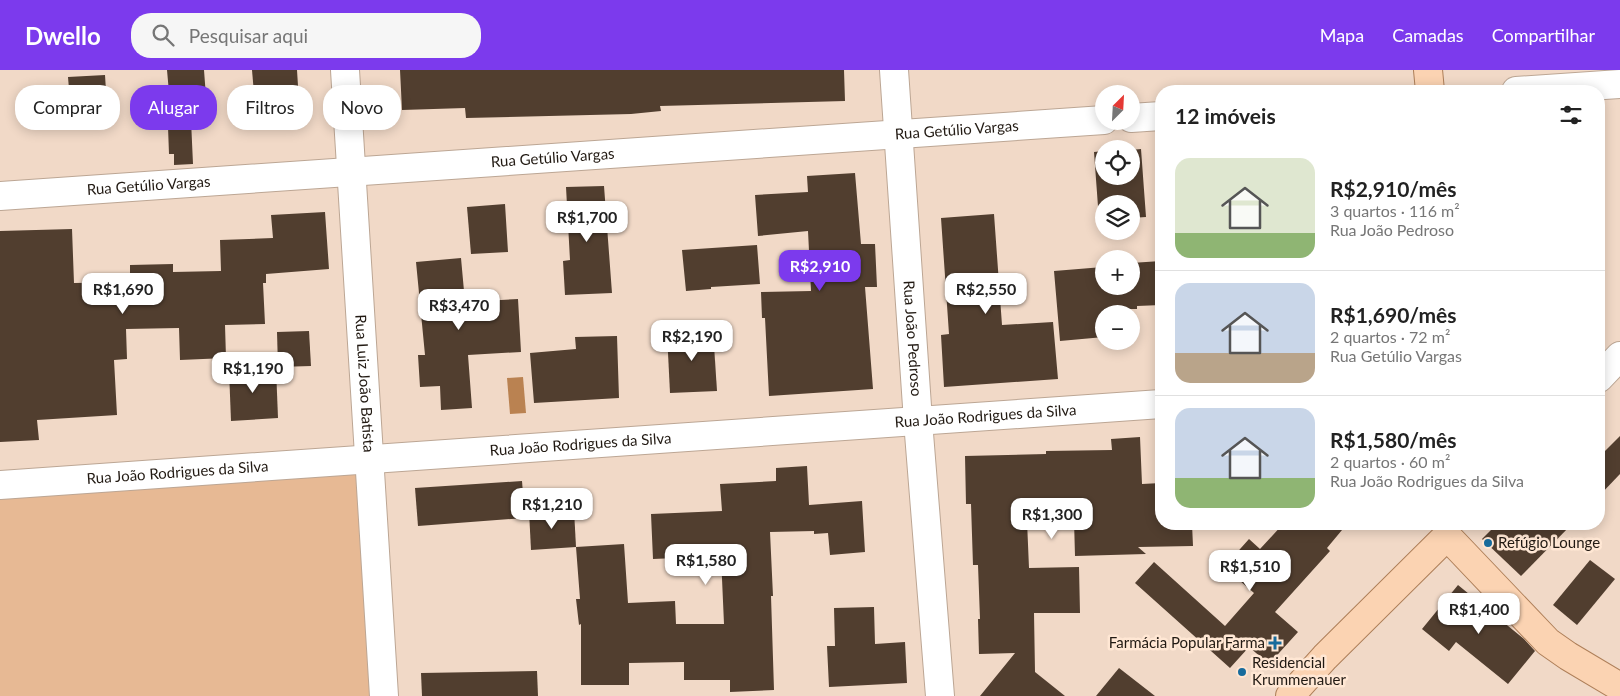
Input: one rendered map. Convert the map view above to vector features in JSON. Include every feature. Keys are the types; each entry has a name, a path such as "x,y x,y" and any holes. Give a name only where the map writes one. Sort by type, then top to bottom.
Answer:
{"main road":[{"path":"1428,70 1429,85"},
{"path":"1290,696 1449,530"},
{"path":"1453,530 1548,642 1568,656 1620,686"}],"street":[{"name":"Rua Luiz João Batista","path":"345,70 384,696"},
{"name":"Rua João Pedroso","path":"894,70 918,421 940,696"},
{"path":"1605,85 1620,84"},
{"path":"1140,117 1155,116"},
{"name":"Rua Getúlio Vargas","path":"0,196 1095,121"},
{"path":"1605,372 1620,356"},
{"name":"Rua João Rodrigues da Silva","path":"0,485 1155,404"}],"shaded area":[{"path":"523,377 526,413 510,414 507,378"},
{"path":"363,468 378,696 0,696 0,492"}],"building":[{"path":"167,70 204,70 205,85 168,85"},
{"path":"252,70 297,70 298,85 253,85"},
{"path":"400,70 844,70 845,101 660,106 661,111 631,114 466,118 465,108 402,110"},
{"path":"105,75 106,85 69,85 68,77"},
{"path":"168,130 191,130 193,164 174,165 174,154 169,154"},
{"path":"1140,149 1146,217 1140,217 1140,195 1097,195 1096,185 1140,185"},
{"path":"855,173 861,244 875,244 877,287 865,287 873,389 769,396 765,318 762,318 761,292 811,291 808,231 758,236 755,195 808,192 807,176"},
{"path":"604,186 612,293 565,295 563,261 570,260 566,187"},
{"path":"505,204 508,252 471,254 467,207"},
{"path":"325,212 329,269 266,274 266,283 263,283 265,324 225,325 226,358 180,360 179,328 126,329 127,359 114,360 117,415 37,420 39,440 0,442 0,231 72,229 74,283 130,282 130,265 173,264 173,272 221,271 220,240 273,238 271,215"},
{"path":"994,214 1002,325 1053,322 1058,379 944,387 941,335 949,334 941,218"},
{"path":"757,245 760,284 711,287 711,289 686,291 682,250"},
{"path":"461,258 465,302 518,299 521,352 468,355 472,408 441,410 440,386 420,387 418,355 425,355 416,262"},
{"path":"1155,261 1155,305 1095,305 1095,338 1060,341 1054,271 1095,268 1095,295 1140,295 1140,262"},
{"path":"713,330 717,391 670,393 667,333"},
{"path":"309,331 311,366 278,367 277,332"},
{"path":"617,336 619,398 534,403 530,353 576,349 575,337"},
{"path":"276,368 278,418 231,421 229,370"},
{"path":"1620,436 1620,474 1605,490 1605,451"},
{"path":"1140,437 1142,484 1155,483 1155,530 1192,530 1193,546 1138,547 1146,554 1075,556 1074,520 1027,521 1029,568 1079,567 1080,613 1034,613 1035,672 1065,696 980,696 1015,653 979,654 978,565 973,565 971,504 966,504 965,456 1046,454 1046,451 1112,450 1111,439"},
{"path":"807,466 809,505 862,501 865,552 830,555 828,533 814,534 814,531 770,532 774,690 730,692 730,680 684,680 684,662 629,663 629,685 581,685 581,624 579,625 576,599 580,599 576,547 624,544 628,603 675,601 676,624 724,624 721,556 653,559 651,514 722,511 720,484 776,481 776,468"},
{"path":"522,481 525,518 418,526 415,488"},
{"path":"574,510 576,547 531,550 529,511"},
{"path":"1277,530 1342,530 1327,548 1330,551 1275,612 1298,632 1269,664 1249,647 1230,668 1135,583 1154,562 1225,626 1254,593 1224,567 1249,539 1260,549"},
{"path":"1491,530 1566,530 1521,576 1482,539"},
{"path":"1590,560 1615,579 1577,625 1553,605"},
{"path":"1458,585 1524,639 1535,651 1508,684 1456,642 1449,651 1422,629"},
{"path":"874,607 875,644 905,642 907,683 829,687 827,646 835,646 834,608"},
{"path":"1119,668 1155,696 1096,696"},
{"path":"537,671 538,696 422,696 421,673"}],"place":[{"name":"Refúgio Lounge","path":"1488,543"},
{"name":"Farmácia Popular Farma","path":"1275,643"},
{"name":"Residencial Krummenauer","path":"1242,672"}]}
